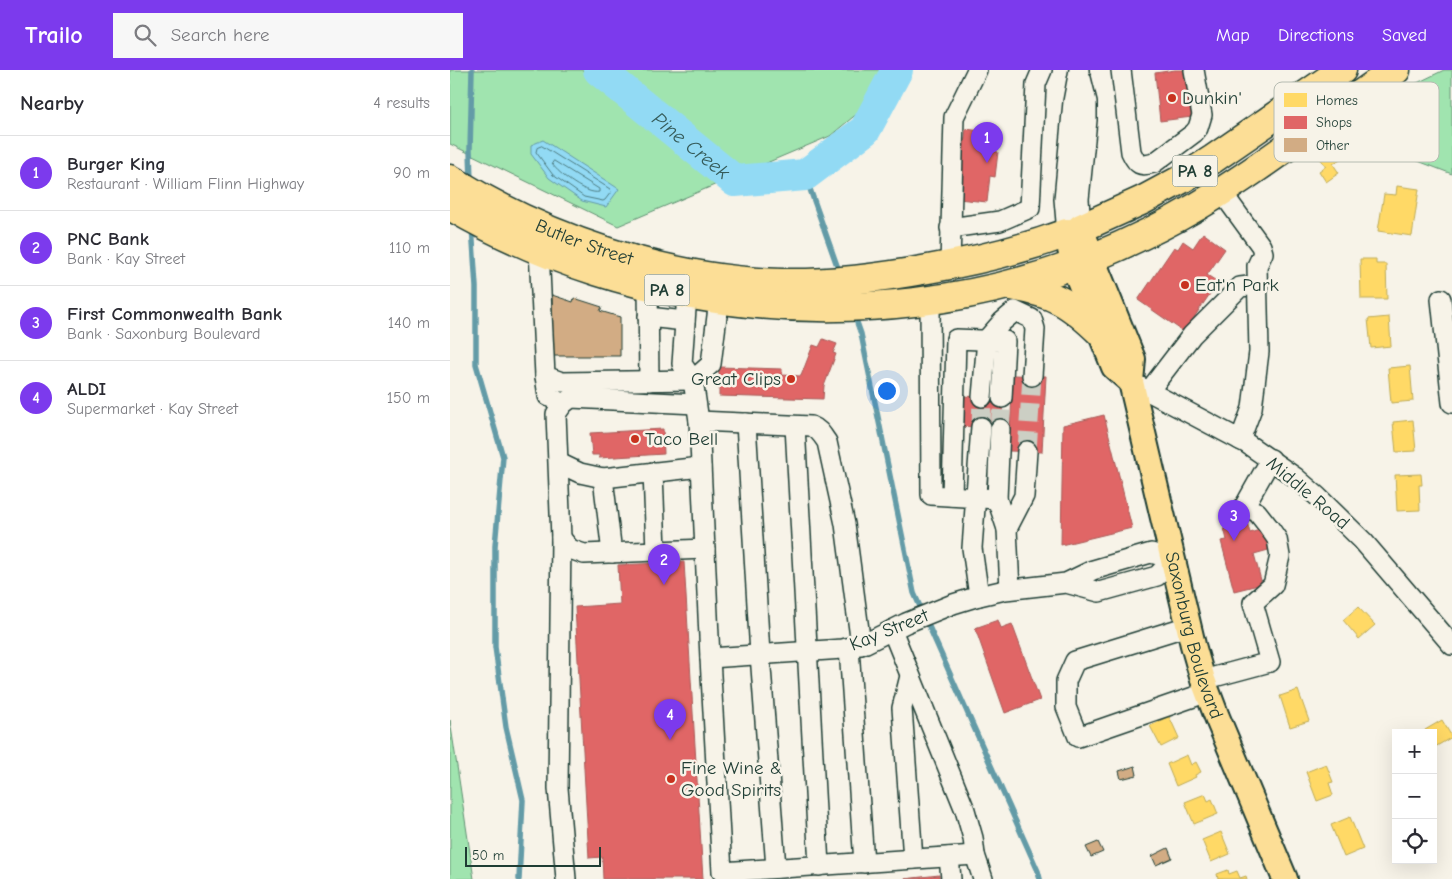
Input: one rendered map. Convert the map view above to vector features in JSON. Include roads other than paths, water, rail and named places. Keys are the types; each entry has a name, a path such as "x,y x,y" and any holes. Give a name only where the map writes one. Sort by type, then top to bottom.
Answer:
{"highway":[{"name":"PA 8","path":"1325,82 1342,70"},
{"name":"PA 8","path":"1378,82 1396,70"},
{"name":"PA 8","path":"950,265 1000,255 1039,244 1074,231 1143,200 1182,179 1274,117"},
{"name":"PA 8","path":"920,301 972,293 1007,285 1082,261 1158,228 1198,206 1274,155"},
{"name":"Butler Street","path":"450,179 485,200 539,250 600,272 687,295 780,306 827,295 865,279 950,265"},
{"name":"Butler Street","path":"450,206 486,226 554,232 645,262 691,273 771,282 867,306 920,301"},
{"path":"1007,285 1052,296 1074,309 1101,333"}],"main road":[{"name":"Saxonburg Boulevard","path":"1074,231 1101,333 1114,367 1140,387"},
{"name":"Saxonburg Boulevard","path":"1082,261 1133,360 1188,626 1206,686 1285,879"}],"street":[{"path":"950,265 954,117 977,70"},
{"path":"950,228 1000,221 1030,208 1036,84 1042,70"},
{"path":"1074,231 1087,120 1087,102 1080,70"},
{"path":"1121,70 1131,152 1135,161 1140,165 1154,163 1198,128 1202,115 1194,70"},
{"path":"1221,191 1261,246 1263,253 1257,266 1259,352 1252,408 1240,440"},
{"path":"539,250 545,376 548,396 562,404"},
{"path":"1140,387 1240,287 1257,285"},
{"path":"648,286 649,381"},
{"path":"687,295 682,364 693,380 698,412 722,872 975,855"},
{"path":"1441,299 1452,403"},
{"path":"545,376 562,382 693,380 711,364 719,300"},
{"path":"920,301 931,495 997,499"},
{"path":"982,397 986,339 1015,311 1032,319 1035,329 1032,376"},
{"path":"648,317 685,321"},
{"path":"952,496 956,339 1005,341 1002,398"},
{"name":"Middle Road","path":"1140,387 1240,440 1271,459 1295,477 1318,496 1363,540 1452,644"},
{"path":"566,879 558,788 561,538 556,414 562,404 572,398 698,412 746,423 811,426 818,429 827,442 845,524 855,646 864,862"},
{"path":"746,423 760,654 776,868"},
{"path":"795,426 819,866"},
{"path":"979,596 972,548 981,427"},
{"path":"1000,428 997,499 1007,528 1010,589"},
{"path":"1007,528 1024,496 1027,452"},
{"path":"1188,626 1075,661 1066,682 1066,707 1078,737 1270,662 1253,603 1273,585 1280,556 1276,539 1268,526 1257,512 1244,507 1271,459"},
{"path":"559,463 580,473 603,478 701,467"},
{"path":"653,472 656,551"},
{"path":"603,478 612,552"},
{"path":"561,538 570,549 584,554 705,549"},
{"name":"Kay Street","path":"710,658 855,646 953,604 979,596 1010,589 1066,583 1093,570 1151,553 1173,559"},
{"path":"899,626 910,676 965,810 973,838 975,855 983,879"},
{"path":"910,676 902,708 912,859"},
{"path":"949,857 951,879"}],"water":[{"path":"543,140 619,189 606,207 582,201 549,178 531,154 531,145"}],"waterway":[{"path":"471,182 472,70"},
{"name":"Pine Creek","path":"599,70 735,181 805,175 865,130 897,70"},
{"path":"805,175 840,274"},
{"path":"472,226 476,287 476,364 503,457 495,546 495,647 506,727 523,800 519,879"},
{"path":"854,314 861,334 914,593 1040,879"}],"tunnel":[{"path":"1027,451 1032,376"},
{"path":"981,427 982,397"},
{"path":"1000,429 1002,398"}],"place":[{"name":"Dunkin'","path":"1172,98"},
{"name":"Burger King","path":"987,163"},
{"name":"Eat'n Park","path":"1185,285"},
{"name":"Great Clips","path":"791,379"},
{"name":"Taco Bell","path":"635,439"},
{"name":"First Commonwealth Bank","path":"1234,541"},
{"name":"PNC Bank","path":"664,585"},
{"name":"ALDI","path":"670,740"},
{"name":"Fine Wine & Good Spirits","path":"671,779"}]}
